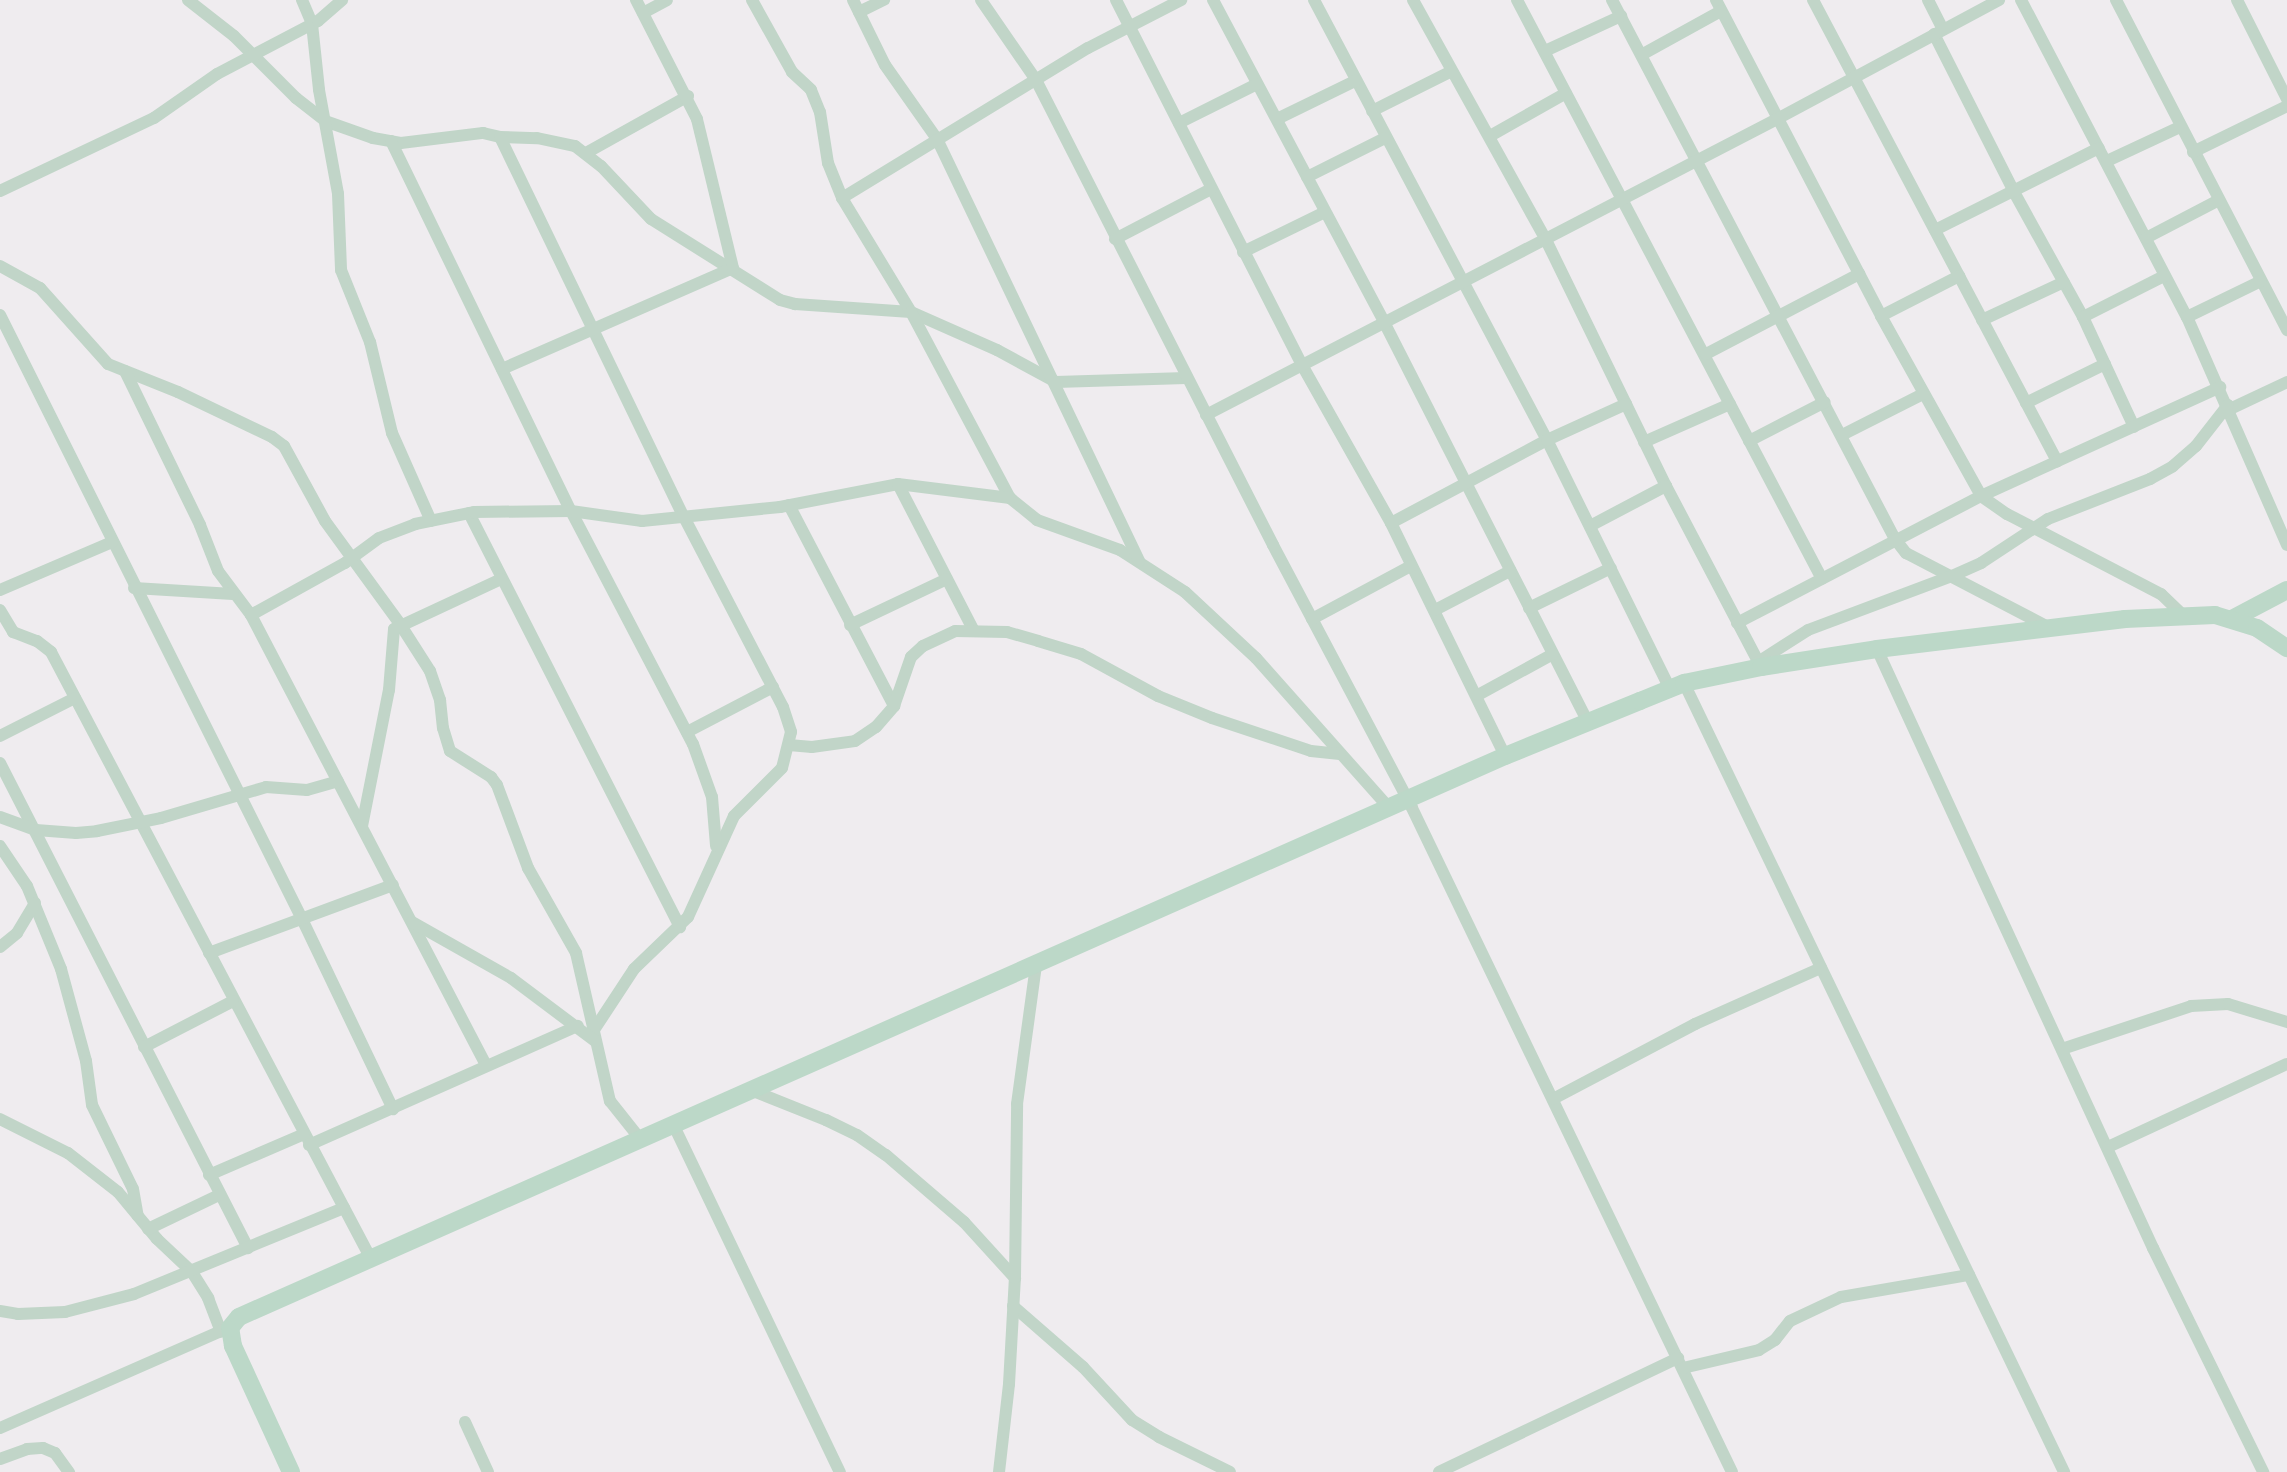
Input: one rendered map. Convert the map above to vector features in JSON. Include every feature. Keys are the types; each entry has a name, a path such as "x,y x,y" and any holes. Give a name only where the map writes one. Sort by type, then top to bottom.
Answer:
{"street":[{"path":"188,0 252,54 296,98 326,121 391,141 432,141 483,133 558,142 586,152 651,219 733,268 780,300 795,304 911,312 997,350 1056,382 1186,378"},
{"path":"302,0 312,24 338,194 339,257 344,280 370,342 379,393 395,443 431,520"},
{"path":"0,191 154,118 252,54 312,24 342,0"},
{"path":"636,0 688,96 701,131 733,268"},
{"path":"643,13 667,0"},
{"path":"752,0 792,72 811,90 820,112 828,163 842,198 911,312 1010,498 1037,520 1120,551 1185,592 1256,658 1389,808"},
{"path":"884,0 856,6 885,65 937,139 959,189 1056,382 1139,561"},
{"path":"981,0 1036,80 1186,378 1408,799 1732,1472"},
{"path":"1116,0 1302,365 1391,523 1478,695 1505,756"},
{"path":"842,198 1036,80 1181,0"},
{"path":"1213,0 1384,322 1587,722"},
{"path":"1314,0 1385,138 1464,281 1611,568 1677,686 1821,968 2064,1472"},
{"path":"1517,0 1706,354 1822,579"},
{"path":"1612,0 1643,54 1895,539 1906,553 2050,628"},
{"path":"1813,0 2057,461"},
{"path":"1928,0 1938,31 2014,192 2083,317 2134,427"},
{"path":"1206,415 1777,119 1999,0"},
{"path":"2021,0 2107,161 2164,276 2188,317 2287,545"},
{"path":"2116,0 2287,329"},
{"path":"2236,0 2287,99"},
{"path":"1419,2 1452,71 1545,238 1666,486 1759,664"},
{"path":"1643,54 1718,5 1881,316 1981,496 2032,528 2161,594 2182,614"},
{"path":"1545,51 1621,16"},
{"path":"1372,111 1452,71"},
{"path":"1277,119 1355,81"},
{"path":"1179,123 1257,84"},
{"path":"1490,136 1566,93"},
{"path":"586,152 688,96"},
{"path":"2193,152 2287,106"},
{"path":"2107,161 2180,127"},
{"path":"500,137 684,517 789,721 789,745 782,768 742,804 734,816 697,903 680,927 634,970 595,1036"},
{"path":"1307,177 1385,138"},
{"path":"391,141 571,511 687,732 712,797 716,858"},
{"path":"1935,230 2099,148"},
{"path":"1115,239 1211,189"},
{"path":"2146,238 2219,201"},
{"path":"1243,252 1325,212"},
{"path":"0,266 40,288 101,358 125,372 178,392 279,441 295,463 325,521 400,624 435,683 450,751 491,777 497,785 528,868 576,953 610,1101 641,1140"},
{"path":"502,369 733,268"},
{"path":"1706,354 1859,274"},
{"path":"1881,316 1959,276"},
{"path":"2083,317 2164,276"},
{"path":"2188,317 2261,281"},
{"path":"1982,320 2064,282"},
{"path":"0,315 111,542 302,919 393,1109"},
{"path":"2026,403 2105,364"},
{"path":"125,372 200,525 218,571 251,615 486,1065"},
{"path":"1759,664 1808,630 1981,563 2032,528 2173,466 2196,446 2229,407 2287,382"},
{"path":"1737,623 1981,496 2220,387"},
{"path":"1842,435 1923,394"},
{"path":"1749,441 1825,402"},
{"path":"1391,523 1547,440 1626,404"},
{"path":"1644,442 1730,404"},
{"path":"251,615 352,558 379,538 431,520 469,513 571,511 642,521 789,505 898,484 1010,498"},
{"path":"898,484 974,631"},
{"path":"1590,526 1666,486"},
{"path":"789,505 894,706"},
{"path":"469,513 680,927"},
{"path":"0,590 111,542"},
{"path":"1312,619 1411,566"},
{"path":"1529,608 1611,568"},
{"path":"1435,610 1510,571"},
{"path":"362,826 389,690 393,630 400,624 501,579"},
{"path":"850,625 947,579"},
{"path":"134,588 233,594"},
{"path":"2232,619 2287,590"},
{"path":"0,610 13,632 37,641 51,652 370,1259"},
{"path":"0,1428 225,1330 239,1317 1505,756 1677,686 1759,664 2182,614 2232,619 2274,637 2287,648"},
{"path":"789,745 812,747 855,741 876,727 894,706 911,657 923,646 955,631 974,631 1007,632 1081,654 1158,696 1212,718 1311,751 1340,754"},
{"path":"1877,649 2153,1248 2263,1472"},
{"path":"1478,695 1553,654"},
{"path":"687,732 773,687"},
{"path":"0,736 75,698"},
{"path":"0,763 248,1248"},
{"path":"0,817 36,830 76,833 142,822 266,787 307,790 338,781"},
{"path":"0,846 17,869 35,903 64,977 86,1061 92,1105 133,1189 138,1216"},
{"path":"209,953 393,885"},
{"path":"0,947 18,933 35,903"},
{"path":"412,922 488,963 578,1027 595,1036"},
{"path":"999,1472 1009,1384 1015,1278 1017,1096 1036,966"},
{"path":"1553,1099 1695,1024 1821,968"},
{"path":"144,1047 233,1001"},
{"path":"2062,1049 2191,1006 2228,1004 2287,1022"},
{"path":"209,1175 393,1109 486,1065 578,1027"},
{"path":"2108,1147 2287,1064"},
{"path":"753,1091 826,1119 857,1135 886,1155 964,1222 1015,1278"},
{"path":"0,1119 44,1139 81,1162 117,1192 148,1229 192,1272 225,1330 291,1472"},
{"path":"674,1126 840,1472"},
{"path":"148,1229 219,1195"},
{"path":"0,1311 18,1314 65,1312 134,1294 344,1208"},
{"path":"1439,1472 1680,1363 1759,1350 1775,1340 1790,1321 1841,1297 1969,1275"},
{"path":"1013,1306 1083,1367 1132,1420 1159,1437 1230,1472"},
{"path":"465,1422 488,1472"},
{"path":"0,1459 27,1449 43,1448 55,1453 69,1472"}]}
